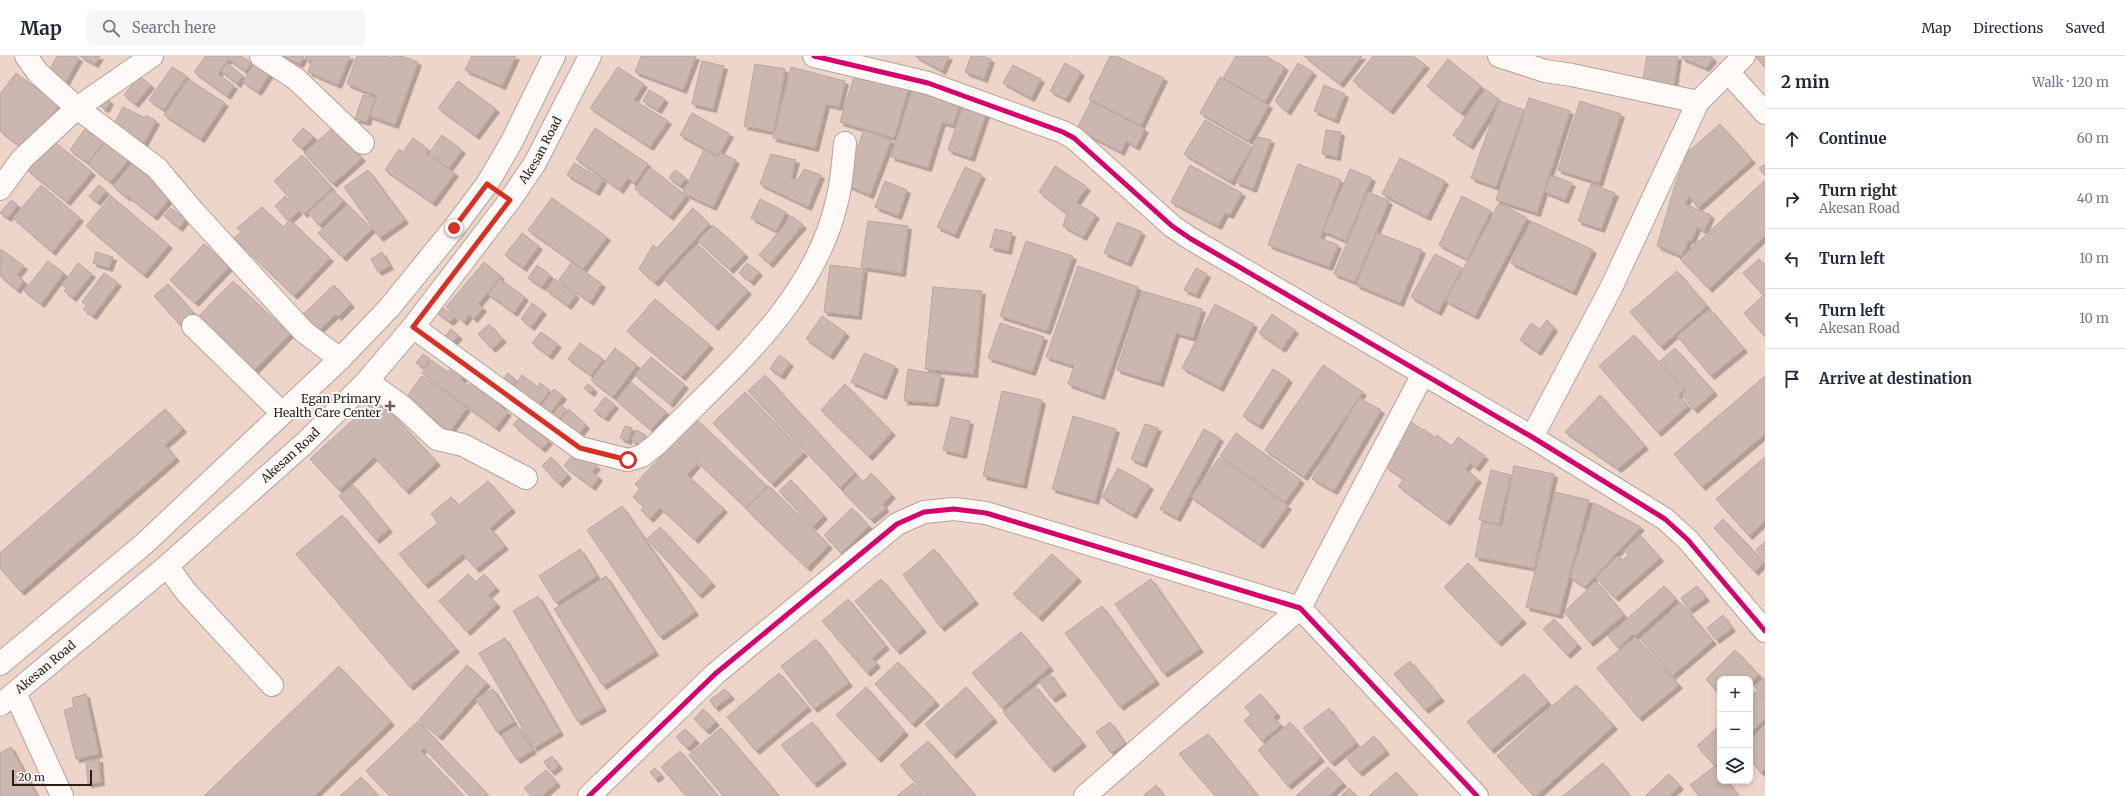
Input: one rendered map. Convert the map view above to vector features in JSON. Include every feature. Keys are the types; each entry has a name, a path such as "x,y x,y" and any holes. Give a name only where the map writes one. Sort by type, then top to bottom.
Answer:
{"street":[{"path":"26,56 38,73 77,108 157,168 194,212 304,332 340,359"},
{"path":"0,189 22,159 77,108 152,56"},
{"path":"261,56 296,78 363,143"},
{"path":"0,664 144,544 340,359 389,308 454,228 487,184 511,143 554,56"},
{"name":"Akesan Road","path":"7,699 167,566 307,441 367,381 413,327 510,200 535,163 590,56"},
{"path":"814,56 928,83 1063,132 1074,138 1172,226 1191,239 1532,437 1665,519 1688,540 1765,631"},
{"path":"1499,56 1545,71 1572,75 1698,102"},
{"path":"1532,437 1611,288 1698,102 1744,56"},
{"path":"1728,72 1765,113"},
{"path":"413,327 580,448 628,460 642,456 657,444 771,327 802,285 826,234 837,200 845,143"},
{"path":"487,184 510,200"},
{"path":"193,326 282,413"},
{"path":"1085,796 1300,608 1423,374"},
{"path":"367,381 403,407 437,438 464,445 526,478"},
{"path":"589,796 715,674 897,524 924,512 954,509 986,513 1300,608 1477,796"},
{"path":"167,566 187,593 272,685"},
{"path":"7,699 62,796"}],"building":[{"path":"57,56 75,56 79,58 64,85 47,76"},
{"path":"80,56 100,56 95,64"},
{"path":"206,56 241,56 251,63 245,71 228,59 218,74 234,86 227,96 194,72"},
{"path":"282,56 304,56 300,64"},
{"path":"306,56 350,56 338,85 308,72 312,61 305,59"},
{"path":"357,56 385,56 391,58 392,56 401,56 418,62 395,125 370,116 377,96 347,84"},
{"path":"472,56 516,56 502,86 465,70"},
{"path":"641,56 696,56 683,90 635,72"},
{"path":"915,56 949,56 942,71"},
{"path":"971,56 982,56 991,59 984,79 965,72"},
{"path":"1110,56 1116,56 1164,78 1141,125 1089,99"},
{"path":"1236,56 1268,56 1267,57 1285,67 1265,102 1223,78"},
{"path":"1304,56 1362,56 1340,84"},
{"path":"1373,56 1413,56 1426,65 1390,111 1353,81"},
{"path":"1647,56 1678,56 1674,85 1643,80"},
{"path":"1682,56 1711,56 1713,59 1706,68 1682,58"},
{"path":"1765,56 1765,68 1756,57"},
{"path":"1448,59 1481,86 1461,113 1427,86"},
{"path":"702,61 724,66 713,109 692,104"},
{"path":"255,62 271,72 258,92 243,82"},
{"path":"227,63 243,76 237,84 221,71"},
{"path":"1065,63 1081,72 1066,99 1050,91"},
{"path":"1298,63 1313,72 1287,112 1275,101"},
{"path":"755,64 785,69 774,132 744,126"},
{"path":"1013,65 1041,79 1031,98 1003,83"},
{"path":"172,67 187,76 164,110 149,100"},
{"path":"618,67 644,84 634,100 668,121 650,147 590,108"},
{"path":"791,67 845,81 839,107 826,104 815,148 773,138"},
{"path":"856,71 909,87 894,138 840,122"},
{"path":"16,73 59,105 25,150 0,131 0,94"},
{"path":"139,76 151,85 135,104 124,95"},
{"path":"1220,77 1269,105 1249,141 1200,113"},
{"path":"188,79 225,103 201,139 164,115"},
{"path":"458,81 496,109 476,136 438,108"},
{"path":"1324,85 1345,94 1335,120 1314,111"},
{"path":"1485,89 1499,99 1470,146 1453,135"},
{"path":"649,90 665,99 658,110 643,101"},
{"path":"912,90 960,105 953,125 942,122 928,168 891,157"},
{"path":"363,95 375,98 367,122 355,119"},
{"path":"105,98 110,101 106,109 101,107"},
{"path":"1529,98 1570,111 1537,213 1496,200"},
{"path":"1091,101 1145,129 1136,147 1126,141 1121,152 1077,129"},
{"path":"1499,101 1524,110 1496,187 1471,178"},
{"path":"1580,101 1621,114 1599,183 1558,170"},
{"path":"963,106 986,114 971,158 948,150"},
{"path":"123,107 145,118 146,115 156,121 144,143 113,126"},
{"path":"692,113 730,134 718,156 680,135"},
{"path":"1205,120 1252,147 1231,182 1184,154"},
{"path":"1720,124 1752,160 1698,208 1689,196 1685,204 1711,215 1704,231 1697,227 1692,240 1689,240 1681,256 1657,246 1676,182 1688,152"},
{"path":"335,126 362,158 333,184 304,153"},
{"path":"303,128 314,137 302,149 292,140"},
{"path":"595,128 648,164 634,184 628,178 620,190 576,159"},
{"path":"85,129 103,142 88,163 70,150"},
{"path":"864,130 891,140 870,195 844,184"},
{"path":"1326,130 1341,132 1337,157 1322,154"},
{"path":"442,135 462,150 449,168 429,153"},
{"path":"1258,137 1271,140 1253,189 1236,182"},
{"path":"413,138 428,149 426,153 455,173 433,203 385,170 399,149 403,152"},
{"path":"51,139 92,172 67,202 26,169"},
{"path":"107,140 130,158 110,182 88,164"},
{"path":"704,150 719,157 721,153 736,160 713,207 683,193"},
{"path":"771,154 796,160 791,178 798,180 804,169 821,175 808,207 760,184"},
{"path":"302,155 332,188 304,214 274,181"},
{"path":"1400,158 1445,181 1427,217 1382,194"},
{"path":"132,163 172,196 154,217 113,186"},
{"path":"574,163 603,180 596,192 567,175"},
{"path":"1298,164 1341,180 1320,238 1338,245 1329,267 1268,245"},
{"path":"1765,164 1765,176 1759,168"},
{"path":"1190,165 1242,193 1230,215 1225,213 1218,226 1171,202"},
{"path":"1055,166 1087,187 1076,203 1096,215 1083,237 1063,226 1067,214 1039,192"},
{"path":"650,167 686,196 670,217 635,189"},
{"path":"965,167 982,175 955,235 937,227"},
{"path":"1350,169 1372,178 1346,241 1323,231"},
{"path":"368,170 405,220 380,238 344,187"},
{"path":"675,170 686,178 680,186 669,178"},
{"path":"1551,175 1572,183 1565,200 1545,192"},
{"path":"1765,180 1765,236 1709,289 1680,259"},
{"path":"885,181 907,190 898,216 875,207"},
{"path":"1591,184 1615,193 1601,229 1578,221"},
{"path":"41,185 80,218 52,252 13,218"},
{"path":"99,185 106,191 97,202 89,196"},
{"path":"333,190 344,201 319,225 308,213"},
{"path":"1368,192 1389,201 1355,282 1334,274"},
{"path":"111,196 169,245 144,275 86,226"},
{"path":"285,196 299,211 288,221 275,206"},
{"path":"1462,196 1491,211 1467,259 1439,245"},
{"path":"552,198 607,237 583,269 528,230"},
{"path":"760,199 786,212 776,231 751,218"},
{"path":"11,200 18,205 8,218 0,213"},
{"path":"1499,203 1527,218 1475,316 1446,301"},
{"path":"347,204 372,229 343,258 318,233"},
{"path":"262,207 283,227 290,220 330,258 294,296 234,238 241,232 237,228"},
{"path":"171,208 186,219 179,228 164,216"},
{"path":"693,208 709,224 655,283 639,269 653,245 657,248"},
{"path":"792,216 803,225 770,264 759,255"},
{"path":"868,221 908,226 902,273 861,267"},
{"path":"1531,221 1593,250 1573,292 1511,263"},
{"path":"1117,222 1142,232 1128,263 1104,253"},
{"path":"713,225 745,254 730,270 698,241"},
{"path":"995,229 1012,233 1008,251 990,247"},
{"path":"522,233 539,246 523,268 505,255"},
{"path":"1377,233 1422,250 1400,303 1356,285"},
{"path":"1026,241 1073,256 1047,331 1000,316"},
{"path":"204,244 229,267 195,303 170,280"},
{"path":"697,244 748,291 715,327 664,279"},
{"path":"1,249 24,266 17,275 24,281 17,290 0,276"},
{"path":"96,252 113,257 109,268 93,263"},
{"path":"382,252 390,266 378,272 371,259"},
{"path":"1435,254 1462,268 1438,312 1411,297"},
{"path":"1759,259 1765,265 1765,293 1763,295 1743,273"},
{"path":"48,261 64,273 41,304 24,291"},
{"path":"484,262 501,276 478,304 483,308 474,319 469,315 464,322 446,307"},
{"path":"572,262 602,284 590,302 559,280"},
{"path":"78,263 92,274 73,298 64,291 67,288 62,285"},
{"path":"747,263 759,272 751,282 739,273"},
{"path":"537,265 550,275 542,287 528,278"},
{"path":"830,265 864,269 858,316 824,312"},
{"path":"1078,266 1138,287 1101,396 1068,384 1074,366 1046,357"},
{"path":"1196,268 1207,274 1196,295 1184,290"},
{"path":"1677,271 1707,306 1661,347 1630,312"},
{"path":"104,273 118,283 93,316 83,309 87,305 82,302"},
{"path":"500,279 525,297 514,313 488,294"},
{"path":"555,279 576,295 568,306 546,290"},
{"path":"233,281 290,334 253,372 197,318"},
{"path":"168,284 193,312 179,324 154,296"},
{"path":"334,285 351,304 338,317 336,314 314,335 298,319"},
{"path":"933,287 982,291 974,374 925,369"},
{"path":"1143,291 1202,309 1193,338 1176,333 1160,383 1117,370"},
{"path":"1765,294 1765,337 1744,313"},
{"path":"655,299 710,345 682,377 627,331"},
{"path":"532,303 543,311 531,327 521,319"},
{"path":"1215,304 1254,324 1220,388 1182,368"},
{"path":"439,305 455,317 450,322 435,311"},
{"path":"1710,309 1744,349 1711,376 1677,336"},
{"path":"1272,314 1295,330 1282,349 1259,333"},
{"path":"822,316 846,333 830,356 806,339"},
{"path":"1547,320 1554,328 1538,352 1520,340 1531,323 1540,329"},
{"path":"1000,323 1044,337 1032,372 988,358"},
{"path":"489,324 503,339 492,349 478,334"},
{"path":"451,329 459,336 453,342 445,336"},
{"path":"541,332 558,344 549,356 532,343"},
{"path":"1634,335 1684,390 1678,395 1688,406 1658,433 1599,366"},
{"path":"580,343 603,359 591,375 568,359"},
{"path":"615,348 637,365 613,397 591,380"},
{"path":"1675,348 1714,392 1694,410 1682,395 1686,390 1660,361"},
{"path":"864,353 895,366 883,396 851,382"},
{"path":"423,354 430,359 424,368 416,363"},
{"path":"779,355 790,363 781,376 770,369"},
{"path":"651,357 685,385 670,404 635,375"},
{"path":"431,360 448,372 451,368 464,377 461,380 469,386 472,382 503,405 501,407 508,412 496,428 422,373"},
{"path":"1323,365 1363,392 1304,477 1265,450"},
{"path":"908,369 941,375 935,403 904,401"},
{"path":"1273,369 1289,379 1259,426 1243,416"},
{"path":"508,373 516,380 510,388 502,381"},
{"path":"522,375 538,387 540,383 550,390 536,409 511,391"},
{"path":"765,375 855,473 840,488 748,391"},
{"path":"422,376 467,408 450,431 406,398"},
{"path":"1765,376 1765,434 1702,487 1674,454"},
{"path":"631,382 666,412 651,430 616,400"},
{"path":"588,384 594,389 591,393 584,388"},
{"path":"845,384 892,432 869,457 821,410"},
{"path":"554,389 563,396 548,416 539,409"},
{"path":"1002,391 1042,400 1023,485 983,476"},
{"path":"745,392 804,453 772,484 713,423"},
{"path":"1600,395 1645,446 1618,469 1565,432"},
{"path":"605,397 615,405 605,418 594,411"},
{"path":"377,398 437,462 406,491 374,457 339,490 310,459"},
{"path":"1359,398 1381,410 1334,491 1312,479"},
{"path":"560,405 567,410 559,419 553,414"},
{"path":"165,409 183,429 165,445 176,458 21,592 0,568 0,553"},
{"path":"569,409 586,425 577,437 558,423"},
{"path":"1073,416 1116,429 1095,501 1052,489"},
{"path":"520,417 549,441 542,449 513,425"},
{"path":"951,417 970,421 963,455 943,450"},
{"path":"695,418 767,486 746,508 674,440"},
{"path":"1408,420 1436,438 1437,435 1452,446 1458,437 1485,456 1476,468 1470,463 1465,469 1478,479 1447,522 1398,486 1404,479 1385,466 1403,442 1396,437"},
{"path":"1145,424 1158,428 1143,464 1131,459"},
{"path":"625,426 632,428 628,441 620,438"},
{"path":"1204,429 1220,438 1177,518 1160,509"},
{"path":"636,430 646,435 641,445 631,440"},
{"path":"1236,433 1301,480 1285,502 1220,456"},
{"path":"674,443 697,464 687,475 724,509 695,540 660,508 650,519 641,510 644,507 633,497 640,489 635,484"},
{"path":"576,450 597,466 592,472 599,477 592,487 564,466"},
{"path":"551,457 568,475 559,484 542,466"},
{"path":"1765,457 1765,521 1749,536 1716,499"},
{"path":"1219,458 1288,506 1260,545 1191,497"},
{"path":"1514,466 1554,474 1534,568 1475,557 1482,522 1502,526"},
{"path":"1118,468 1150,486 1133,515 1102,497"},
{"path":"1491,470 1511,475 1499,524 1479,520"},
{"path":"871,473 892,495 883,504 885,509 871,520 842,491 858,476 863,482"},
{"path":"791,480 824,516 813,527 779,491"},
{"path":"488,481 512,509 490,528 505,546 476,569 463,554 425,585 399,554 438,523 431,514 451,497 459,505"},
{"path":"353,485 389,529 376,540 339,496"},
{"path":"769,486 829,545 807,568 746,509"},
{"path":"1555,492 1589,500 1559,615 1526,607"},
{"path":"1594,503 1641,527 1585,587 1570,577"},
{"path":"622,506 695,612 660,637 587,530"},
{"path":"852,508 869,526 841,553 824,535"},
{"path":"342,515 456,649 410,687 296,554"},
{"path":"1723,519 1764,562 1755,572 1714,528"},
{"path":"660,527 712,583 699,595 647,539"},
{"path":"1640,535 1660,558 1615,598 1596,578 1618,555 1622,561 1628,555 1624,550"},
{"path":"1765,542 1765,560 1756,550"},
{"path":"580,549 597,576 556,603 539,576"},
{"path":"934,549 975,601 941,628 903,575"},
{"path":"1052,554 1078,578 1039,618 1013,594"},
{"path":"1468,563 1523,620 1498,643 1444,587"},
{"path":"468,574 476,582 484,574 496,588 488,595 497,604 467,632 439,601"},
{"path":"606,576 655,652 603,686 554,609"},
{"path":"881,579 923,629 897,651 855,601"},
{"path":"1151,579 1200,649 1164,674 1115,604"},
{"path":"1596,581 1624,615 1590,643 1564,612"},
{"path":"1664,586 1676,599 1635,636 1633,634 1618,648 1608,636"},
{"path":"1697,586 1706,598 1689,610 1681,598"},
{"path":"538,596 603,708 578,722 513,611"},
{"path":"848,599 886,646 872,658 877,664 867,673 822,621"},
{"path":"1681,603 1713,641 1672,676 1640,638"},
{"path":"1102,606 1156,681 1120,707 1065,633"},
{"path":"1723,615 1732,628 1716,640 1707,628"},
{"path":"1554,619 1578,645 1567,655 1543,629"},
{"path":"1021,632 1050,667 1002,708 972,673"},
{"path":"1635,637 1679,685 1639,718 1597,668"},
{"path":"505,638 560,732 534,748 479,653"},
{"path":"816,639 849,683 814,709 781,666"},
{"path":"1735,650 1759,675 1753,680 1753,676 1717,676 1717,692 1706,679"},
{"path":"1410,661 1441,698 1425,710 1394,674"},
{"path":"898,662 936,702 912,724 875,684"},
{"path":"467,665 487,683 439,737 419,720"},
{"path":"339,666 391,722 314,796 204,796"},
{"path":"779,673 808,707 756,751 727,717"},
{"path":"1050,674 1063,692 1052,699 1039,681"},
{"path":"1524,674 1548,702 1491,750 1467,722"},
{"path":"1765,677 1765,698 1755,687"},
{"path":"1576,685 1614,726 1536,796 1534,796 1497,756"},
{"path":"1035,686 1083,743 1051,769 1003,712"},
{"path":"866,687 905,732 878,759 836,715"},
{"path":"966,687 994,719 953,755 925,724"},
{"path":"493,689 514,722 497,732 476,699"},
{"path":"725,689 731,696 715,708 710,700"},
{"path":"1756,691 1765,700 1765,719 1753,730 1753,712 1753,694"},
{"path":"86,694 99,754 76,759 64,710 74,707 72,698"},
{"path":"1260,694 1277,714 1273,717 1281,725 1262,741 1244,720 1251,715 1245,707"},
{"path":"1329,708 1356,743 1331,763 1303,728"},
{"path":"703,709 716,722 706,731 694,719"},
{"path":"418,721 489,796 470,796 424,748 421,751 464,796 390,796 366,771"},
{"path":"812,722 843,761 814,784 781,745"},
{"path":"1110,722 1125,743 1111,753 1096,732"},
{"path":"1290,722 1321,758 1288,786 1258,750"},
{"path":"1765,724 1765,769 1761,773 1753,764 1753,736"},
{"path":"517,725 533,750 517,760 501,735"},
{"path":"721,728 779,796 723,796 689,755"},
{"path":"1717,728 1717,764 1715,766 1697,746"},
{"path":"685,729 696,740 687,748 676,737"},
{"path":"1208,734 1258,796 1215,796 1179,754"},
{"path":"1374,736 1386,751 1359,773 1347,759"},
{"path":"928,741 976,796 927,796 900,765"},
{"path":"11,747 37,796 0,796 0,753"},
{"path":"680,751 718,796 686,796 661,767"},
{"path":"552,756 559,766 551,772 544,762"},
{"path":"99,759 101,782 88,784 86,761"},
{"path":"1603,763 1630,796 1563,796"},
{"path":"1715,766 1717,768 1717,784 1729,784 1739,796 1699,796 1690,785"},
{"path":"1328,767 1343,783 1329,796 1296,796"},
{"path":"655,768 661,775 655,779 650,772"},
{"path":"546,770 557,783 542,796 531,796 524,788"},
{"path":"1396,772 1418,796 1369,796"},
{"path":"1669,774 1680,786 1669,796 1645,796"},
{"path":"361,777 379,796 340,796"},
{"path":"913,783 924,796 897,796"},
{"path":"1156,785 1164,796 1143,796"},
{"path":"1349,788 1356,796 1341,796"}],"cycle path":[{"path":"814,56 928,83 1063,132 1074,138 1172,226 1191,239 1532,437 1665,519 1688,540 1765,631"},
{"path":"589,796 715,674 897,524 924,512 954,509 986,513 1300,608 1477,796"}],"place":[{"name":"Egan Primary Health Care Center","path":"390,406"}],"route":[{"path":"454,228 487,184 510,200 475,248 413,327 580,448 628,460"}]}
